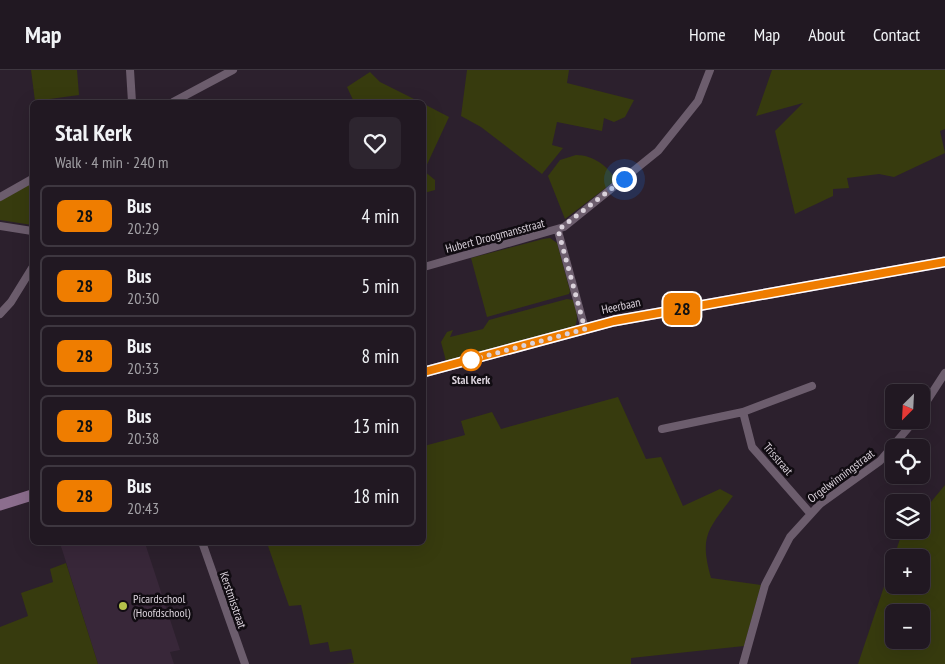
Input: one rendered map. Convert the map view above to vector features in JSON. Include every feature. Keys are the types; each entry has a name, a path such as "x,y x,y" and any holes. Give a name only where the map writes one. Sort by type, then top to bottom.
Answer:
{"street":[{"path":"130,70 132,100"},
{"path":"177,100 233,70"},
{"name":"Hubert Droogmansstraat","path":"426,266 558,230 576,218 658,151 698,101 710,70"},
{"path":"0,197 30,180"},
{"path":"0,226 30,231"},
{"path":"558,230 585,329"},
{"name":"Heerbaan","path":"426,371 636,317 945,262"},
{"path":"0,314 11,302 30,271"},
{"path":"930,396 945,373"},
{"path":"662,429 743,412 812,386"},
{"name":"Trisstraat","path":"743,412 752,447 810,513"},
{"name":"Orgelwinningstraat","path":"743,664 771,571 790,536 810,513 880,461 907,429"},
{"path":"0,505 30,495"},
{"name":"Kerstmisstraat","path":"203,545 244,664"}],"shaded area":[{"name":"Picardschool (Hoofdschool)","path":"61,545 146,545 180,650 170,652 174,664 98,664"}],"green space":[{"path":"31,70 77,70 79,95 35,100"},
{"path":"467,70 569,70 567,83 634,100 625,117 614,122 604,118 602,131 557,122 552,145 563,148 542,174 481,127 461,116"},
{"path":"772,70 945,70 945,129 940,131 945,153 894,177 879,174 847,178 849,188 833,189 833,196 795,214 775,131 803,103 756,116"},
{"path":"370,72 380,82 416,100 353,100 347,87"},
{"path":"426,105 449,117 426,167"},
{"path":"576,155 588,157 599,162 609,170 616,180 565,219 548,176 560,160"},
{"path":"426,173 435,180 435,190 426,192"},
{"path":"30,184 30,225 0,220 0,201"},
{"path":"550,238 557,243 570,291 569,294 487,317 471,258"},
{"path":"567,299 573,300 575,306 577,316 575,326 446,361 441,342 447,332 453,330 450,337 483,329 489,320"},
{"path":"618,397 646,459 661,457 683,506 720,489 733,496 717,517 708,534 706,552 711,578 761,585 744,646 631,658 631,664 346,664 354,663 351,649 330,652 328,642 310,645 301,605 289,606 268,545 426,545 426,445 465,435 461,421 492,412 501,429"},
{"path":"945,485 945,664 858,664 885,584 885,594 930,594 930,549 897,549 900,539 930,539 930,503"},
{"path":"66,563 98,664 0,664 0,627 28,616 21,593 53,582 50,569"}],"bus line":[{"name":"28","path":"426,372 614,321 945,262"}],"place":[{"name":"Stal Kerk","path":"471,360"},
{"name":"Picardschool (Hoofdschool)","path":"123,606"}],"route":[{"path":"471,360 467,361 585,329 558,230 576,218 624,179"}]}
